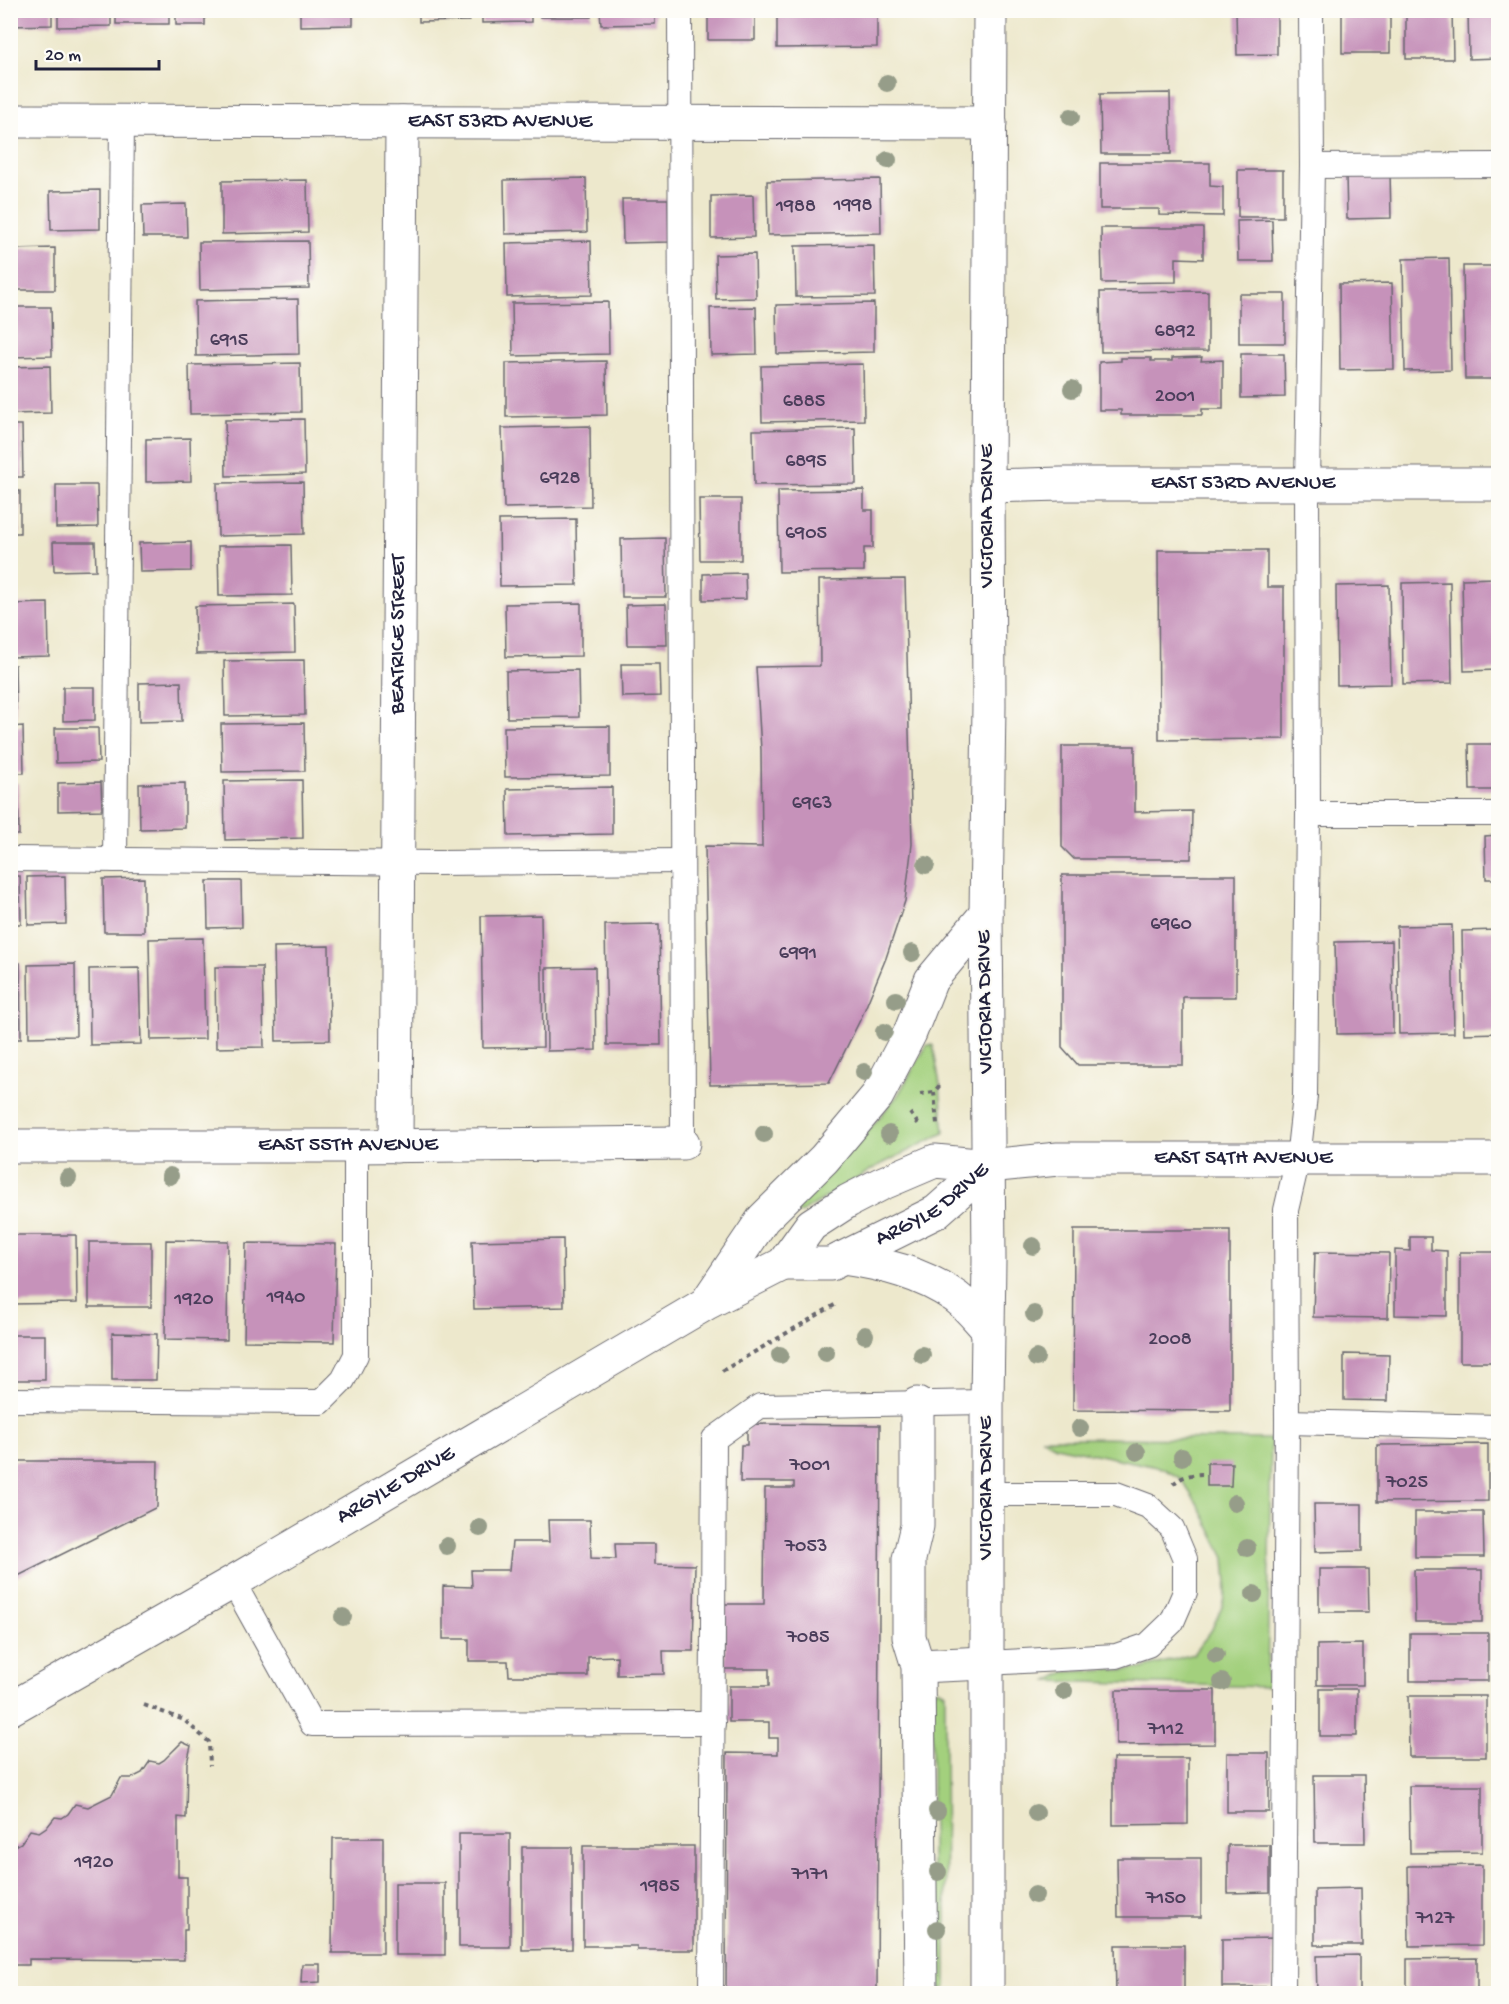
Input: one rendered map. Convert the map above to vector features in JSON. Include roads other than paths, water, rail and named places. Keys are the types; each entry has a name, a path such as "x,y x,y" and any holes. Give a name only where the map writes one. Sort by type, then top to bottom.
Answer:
{"street":[{"name":"VICTORIA DRIVE","path":"987,1994 986,914 989,705 990,10"},
{"name":"EAST 53RD AVENUE","path":"10,121 990,123"},
{"name":"BEATRICE STREET","path":"396,1146 402,122"},
{"name":"EAST 53RD AVENUE","path":"988,486 1498,484"},
{"path":"707,1303 763,1220 824,1160 877,1096 910,1033 931,980 986,914"},
{"name":"EAST 55TH AVENUE","path":"10,1146 683,1143"},
{"name":"EAST 54TH AVENUE","path":"988,1166 1058,1159 1498,1160"},
{"name":"ARGYLE DRIVE","path":"10,1709 232,1582 707,1303 783,1264 811,1226 881,1184 935,1161 988,1166"},
{"name":"ARGYLE DRIVE","path":"783,1264 831,1264 936,1212 988,1166"},
{"path":"843,1258 881,1264 928,1280 957,1298 988,1330"},
{"path":"917,1404 917,1526 909,1559 909,1637 918,1666 921,1994"},
{"path":"918,1666 986,1663"}],"lane":[{"path":"681,10 683,1143"},
{"path":"1283,1994 1287,1422 1286,1210 1298,1159 1305,1096 1308,814 1307,485 1312,166 1311,10"},
{"path":"115,860 122,121"},
{"path":"1312,166 1498,165"},
{"path":"1308,814 1498,814"},
{"path":"10,859 397,862 681,861"},
{"path":"10,1400 321,1402 343,1380 356,1354 356,1146"},
{"path":"711,1994 714,1439 760,1406 987,1402"},
{"path":"1287,1422 1498,1427"},
{"path":"986,1663 1116,1656 1148,1646 1172,1622 1185,1592 1185,1558 1172,1528 1148,1506 1116,1494 987,1494"},
{"path":"232,1582 312,1724 713,1723"}]}
